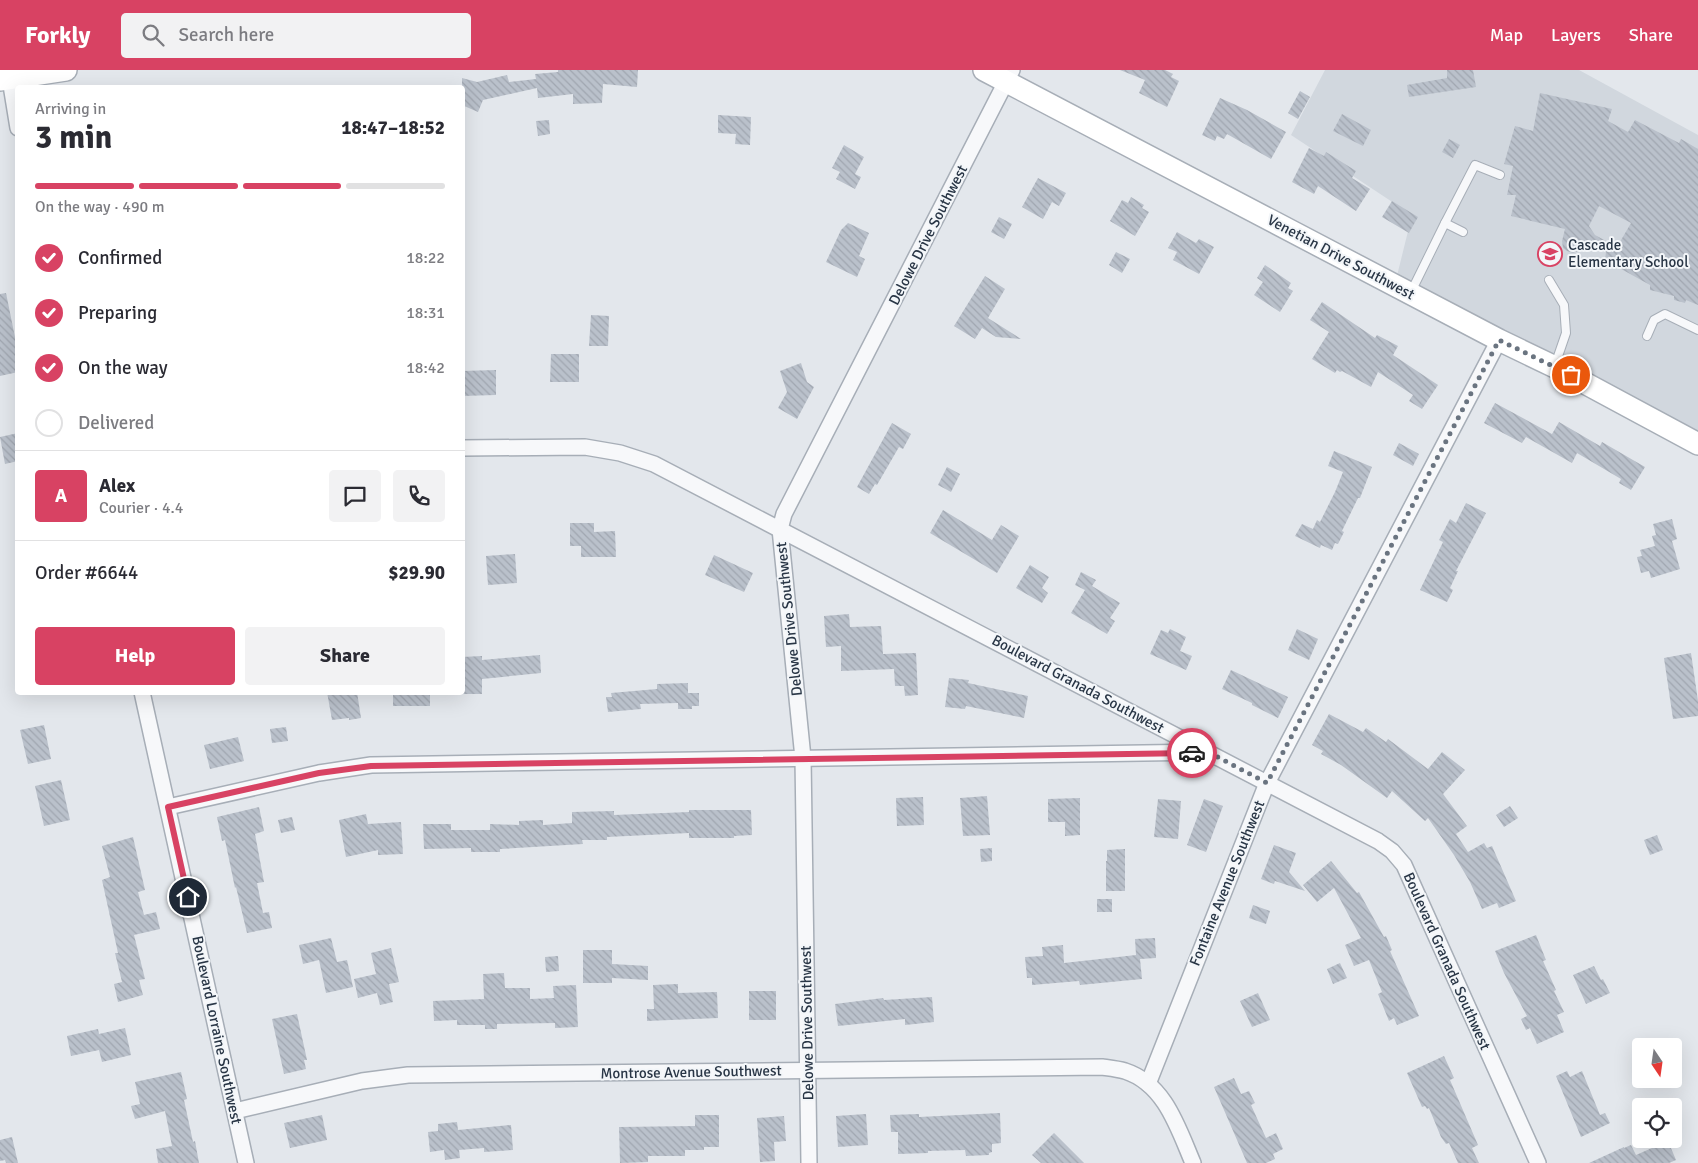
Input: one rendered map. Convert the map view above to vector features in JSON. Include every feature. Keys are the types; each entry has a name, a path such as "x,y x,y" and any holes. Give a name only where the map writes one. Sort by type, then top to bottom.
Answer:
{"street":[{"path":"15,117 5,80 66,70"},
{"name":"Venetian Drive Southwest","path":"984,70 1009,76 1411,293 1499,340 1555,367 1698,444"},
{"name":"Delowe Drive Southwest","path":"809,1163 803,758 780,529 784,514 1009,76"},
{"name":"Fontaine Avenue Southwest","path":"1148,1084 1267,783 1499,340"},
{"name":"Boulevard Granada Southwest","path":"465,448 585,447 620,453 654,464 1378,841 1392,851 1404,866 1538,1163"},
{"name":"Boulevard Lorraine Southwest","path":"143,695 246,1163"},
{"path":"168,807 319,773 371,766 1208,752"},
{"name":"Montrose Avenue Southwest","path":"235,1111 362,1081 408,1075 1102,1067 1126,1071 1148,1084"},
{"path":"1148,1084 1161,1097 1170,1111 1193,1163"}],"lane":[{"path":"1411,293 1475,166 1500,175"},
{"path":"1445,223 1463,232"},
{"path":"1549,280 1564,305 1566,333 1555,367"},
{"path":"1647,336 1654,320 1665,314 1698,330"}],"shaded area":[{"name":"Cascade Elementary School","path":"1325,70 1579,70 1698,135 1698,447 1393,292 1412,215 1291,135"}],"building":[{"path":"558,70 638,70 637,87 603,84 602,103 573,104 573,94 538,98 537,88 483,100 478,112 465,106 465,85 462,85 462,78 477,82 507,75 509,82 536,79 535,74 558,72"},
{"path":"1120,70 1165,70 1173,74 1171,77 1179,81 1167,107 1139,93 1145,80"},
{"path":"1447,70 1473,70 1476,87 1409,97 1407,85 1447,78"},
{"path":"1300,91 1310,97 1298,119 1288,113"},
{"path":"1540,93 1612,109 1608,121 1628,132 1635,120 1679,143 1681,139 1698,149 1698,305 1686,300 1685,303 1674,300 1674,296 1650,290 1650,285 1605,260 1606,252 1580,247 1578,251 1573,253 1567,251 1563,248 1562,241 1565,229 1511,216 1516,195 1507,195 1513,166 1504,164 1515,126 1533,131","holes":["1599,206 1631,223 1617,247 1595,235 1589,226"]},
{"path":"1220,98 1247,110 1286,132 1271,159 1227,134 1224,139 1217,136 1215,141 1202,135"},
{"path":"1342,114 1371,130 1363,146 1333,131"},
{"path":"718,115 751,117 750,145 735,144 736,134 718,133"},
{"path":"549,120 550,134 538,136 536,121"},
{"path":"1449,139 1460,145 1453,158 1442,152"},
{"path":"844,145 864,157 855,174 861,177 855,189 836,179 840,172 832,168"},
{"path":"1309,148 1324,156 1326,152 1356,171 1352,178 1370,189 1356,211 1318,186 1314,194 1292,182"},
{"path":"1038,178 1066,193 1059,206 1052,202 1043,219 1022,207"},
{"path":"1131,197 1144,205 1142,208 1149,212 1135,236 1110,221 1122,200 1128,203"},
{"path":"1392,201 1418,217 1409,233 1382,217"},
{"path":"999,217 1012,224 1004,239 991,232"},
{"path":"848,223 869,233 859,256 865,259 857,277 826,262 841,230"},
{"path":"1177,232 1196,243 1199,239 1214,247 1199,274 1173,260 1177,252 1168,248"},
{"path":"1116,252 1130,259 1122,273 1109,265"},
{"path":"1265,265 1291,283 1288,288 1293,291 1280,312 1254,295 1263,282 1257,278"},
{"path":"985,276 1005,289 988,318 1021,339 996,337 982,328 975,339 954,326"},
{"path":"6,293 15,337 15,373 0,376 0,294"},
{"path":"1322,302 1375,338 1377,335 1398,346 1393,355 1438,385 1422,409 1409,401 1413,395 1378,372 1371,387 1342,371 1337,370 1335,373 1312,359 1329,332 1310,320"},
{"path":"591,315 609,316 608,346 589,346"},
{"path":"551,354 579,354 579,382 550,382"},
{"path":"801,363 807,382 814,387 797,419 778,408 787,392 780,371"},
{"path":"496,370 496,395 465,396 465,371"},
{"path":"1495,403 1552,434 1559,422 1600,446 1602,442 1645,467 1631,490 1619,483 1621,479 1577,453 1572,463 1526,437 1522,443 1484,423"},
{"path":"892,423 911,434 903,449 899,447 877,485 875,484 869,494 857,487"},
{"path":"15,434 15,462 5,464 0,437"},
{"path":"1399,443 1419,454 1413,466 1393,455"},
{"path":"1334,451 1372,467 1360,498 1358,498 1342,531 1344,532 1338,544 1335,543 1332,550 1321,545 1320,548 1295,536 1302,524 1313,529 1317,520 1320,522 1335,492 1343,472 1328,466"},
{"path":"947,467 960,474 951,492 938,485"},
{"path":"1466,503 1486,513 1456,571 1458,571 1450,588 1453,590 1447,602 1420,590 1443,542 1439,540 1450,519 1456,523"},
{"path":"943,510 992,540 1001,525 1019,536 997,573 930,533"},
{"path":"1672,519 1677,539 1672,541 1680,569 1651,578 1649,571 1641,573 1637,557 1642,556 1640,550 1655,546 1652,536 1656,535 1653,524"},
{"path":"570,523 594,523 594,532 615,531 616,557 581,557 581,546 570,546"},
{"path":"515,554 517,583 488,585 486,556"},
{"path":"714,555 753,573 744,592 705,575"},
{"path":"1030,565 1049,577 1042,588 1048,593 1042,603 1016,588"},
{"path":"1081,572 1096,580 1092,586 1120,603 1110,618 1115,621 1107,634 1071,613 1085,590 1075,585"},
{"path":"849,614 850,627 881,626 883,654 916,653 918,695 905,696 904,686 895,686 894,669 841,671 841,646 826,647 824,616"},
{"path":"1170,629 1186,637 1180,651 1192,656 1186,670 1150,654 1161,630 1168,633"},
{"path":"1297,629 1318,639 1309,660 1288,650"},
{"path":"1691,653 1698,701 1698,716 1673,719 1664,658"},
{"path":"540,655 541,673 482,679 482,694 465,694 465,657 482,656 482,660"},
{"path":"1231,670 1288,697 1278,718 1222,689"},
{"path":"949,678 969,680 968,683 1028,696 1024,718 966,706 965,709 945,707"},
{"path":"688,683 688,693 699,693 699,706 692,706 692,709 678,709 678,703 640,704 641,709 608,712 606,697 612,697 611,693 657,689 657,684"},
{"path":"328,695 357,695 361,718 332,720"},
{"path":"393,695 430,695 430,706 393,706"},
{"path":"1329,714 1363,732 1366,728 1386,742 1388,739 1428,769 1442,752 1465,770 1443,794 1467,826 1456,834 1468,852 1484,843 1487,848 1492,846 1516,901 1499,908 1497,903 1482,909 1470,882 1454,855 1428,818 1425,821 1392,791 1387,798 1341,765 1321,754 1323,751 1312,745"},
{"path":"44,725 51,759 28,764 20,730"},
{"path":"286,727 288,741 272,743 270,729"},
{"path":"238,737 244,761 210,769 204,745"},
{"path":"61,780 70,820 44,826 35,786"},
{"path":"987,796 990,835 963,836 960,798"},
{"path":"923,797 924,825 897,826 896,798"},
{"path":"1080,798 1080,835 1065,836 1065,822 1048,822 1048,799"},
{"path":"1158,799 1181,801 1178,839 1154,837"},
{"path":"1204,799 1223,806 1206,852 1187,845"},
{"path":"1510,806 1518,818 1504,827 1496,815"},
{"path":"259,807 264,831 255,834 264,882 257,883 263,913 269,912 272,928 247,933 225,840 222,841 217,817"},
{"path":"689,810 751,810 752,835 734,836 734,838 689,838 689,833 607,837 607,840 582,840 583,844 500,849 500,852 471,852 471,848 424,849 423,824 451,824 451,830 490,830 490,824 519,825 519,821 543,820 543,825 572,823 572,812 614,811 614,815 689,812"},
{"path":"366,814 368,824 401,822 403,854 378,855 378,850 346,857 339,820"},
{"path":"292,817 295,830 281,833 278,820"},
{"path":"1657,835 1663,850 1650,855 1644,840"},
{"path":"133,837 145,890 138,892 144,915 156,912 160,929 134,935 145,979 139,980 143,995 118,1002 114,984 122,982 115,953 118,953 102,880 110,877 102,846"},
{"path":"1274,845 1296,853 1289,872 1305,891 1275,881 1274,884 1261,879"},
{"path":"992,848 992,861 981,862 980,849"},
{"path":"1125,849 1125,891 1106,891 1107,850"},
{"path":"1331,861 1357,893 1359,892 1384,937 1386,936 1392,950 1390,951 1419,1016 1397,1025 1394,1018 1389,1021 1378,994 1382,992 1369,960 1354,966 1345,945 1361,938 1334,888 1317,902 1303,885"},
{"path":"1097,899 1112,899 1112,912 1097,912"},
{"path":"1253,905 1270,911 1266,924 1249,918"},
{"path":"1536,935 1546,960 1543,961 1564,1012 1557,1015 1564,1032 1537,1044 1530,1028 1526,1030 1521,1019 1527,1016 1504,973 1495,951"},
{"path":"331,938 337,962 347,960 353,987 326,993 319,960 303,964 299,945"},
{"path":"1155,938 1156,958 1140,959 1142,979 1080,985 1079,981 1032,985 1032,978 1027,978 1025,957 1043,956 1042,947 1063,945 1064,963 1136,955 1135,939"},
{"path":"391,948 399,982 389,984 393,1002 380,1005 377,993 358,998 354,979 376,974 371,953"},
{"path":"583,950 612,950 612,964 648,966 648,980 612,978 612,983 583,983"},
{"path":"558,956 559,971 546,972 545,957"},
{"path":"1340,963 1347,978 1333,984 1327,969"},
{"path":"1594,966 1610,993 1586,1004 1573,975"},
{"path":"504,973 505,988 530,988 530,999 554,998 553,986 576,985 578,1027 555,1028 555,1023 497,1024 497,1029 485,1029 485,1025 457,1025 457,1020 434,1021 433,1001 484,999 483,974"},
{"path":"678,984 678,993 717,992 718,1018 647,1021 647,1009 654,1009 653,985"},
{"path":"749,991 776,991 776,1020 749,1020"},
{"path":"1258,993 1270,1020 1252,1027 1240,1001"},
{"path":"932,997 934,1022 905,1025 905,1019 838,1026 835,1004 883,998 884,1000"},
{"path":"297,1014 307,1060 304,1060 306,1069 284,1074 272,1019"},
{"path":"125,1028 131,1055 102,1062 99,1050 71,1056 67,1036 98,1029 99,1034"},
{"path":"1444,1056 1454,1078 1450,1080 1478,1145 1472,1148 1479,1163 1458,1163 1449,1143 1446,1144 1441,1137 1429,1108 1422,1107 1407,1073"},
{"path":"1567,1071 1570,1077 1582,1071 1600,1115 1605,1113 1610,1123 1581,1137 1556,1076"},
{"path":"181,1072 187,1099 184,1100 199,1163 158,1163 156,1149 172,1146 165,1111 135,1119 131,1106 140,1104 135,1082"},
{"path":"1234,1078 1241,1094 1249,1091 1255,1103 1251,1105 1266,1138 1276,1133 1283,1149 1273,1154 1275,1159 1266,1163 1247,1163 1214,1087"},
{"path":"1000,1113 1001,1143 992,1144 992,1152 989,1155 966,1156 965,1150 898,1154 898,1132 891,1132 890,1115 919,1114 919,1117"},
{"path":"866,1114 868,1145 838,1147 836,1116"},
{"path":"322,1115 327,1140 290,1148 284,1123"},
{"path":"695,1115 719,1115 719,1147 704,1147 704,1150 685,1150 685,1156 648,1156 648,1162 620,1163 619,1127 695,1126"},
{"path":"784,1116 786,1141 774,1142 775,1161 760,1162 757,1118"},
{"path":"457,1122 458,1130 511,1125 513,1150 484,1152 484,1148 459,1150 460,1158 445,1160 444,1150 430,1152 428,1132 438,1131 438,1124"},
{"path":"1054,1133 1084,1163 1041,1163 1032,1155"},
{"path":"12,1137 18,1163 6,1163 5,1160 0,1161 0,1140"},
{"path":"1631,1145 1636,1155 1652,1148 1671,1148 1676,1160 1669,1163 1589,1163"}],"way so far":[{"path":"1192,753 1208,752 1267,783 1499,340 1571,375"}],"place":[{"name":"Cascade Elementary School","path":"1550,254"}],"route":[{"path":"188,897 168,807 319,773 371,766 1192,753"}]}
